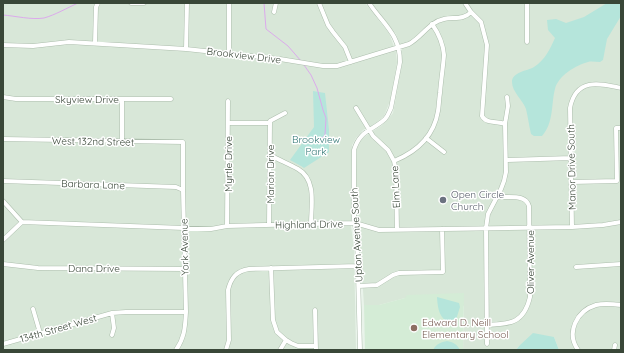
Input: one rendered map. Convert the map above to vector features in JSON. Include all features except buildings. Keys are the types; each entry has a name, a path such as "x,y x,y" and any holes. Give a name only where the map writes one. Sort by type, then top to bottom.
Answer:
{"street":[{"path":"95,43 96,7 98,3"},
{"path":"131,3 144,3"},
{"path":"186,3 186,48"},
{"path":"229,3 229,53"},
{"path":"274,12 276,3"},
{"path":"319,3 328,25 345,47 351,62"},
{"name":"Upton Avenue South","path":"360,350 357,236 354,223 354,150 359,138 385,118 391,108 400,62 398,48 391,31 369,3"},
{"path":"465,3 471,12 481,22 487,45 482,116 486,121 505,124"},
{"path":"526,3 527,42"},
{"name":"Brookview Drive","path":"3,45 33,46 69,42 186,48 280,59 323,66 337,66 409,44 416,40 432,24 444,19 468,16 471,12"},
{"path":"394,161 412,152 419,146 434,125 438,113 444,47 432,24"},
{"name":"Manor Drive South","path":"572,226 570,108 572,101 575,94 583,87 593,83 621,88"},
{"name":"Skyview Drive","path":"3,97 16,99 171,99"},
{"path":"487,344 486,228 488,214 501,189 506,172 505,124 508,106 507,97"},
{"path":"122,99 122,142"},
{"name":"Myrtle Drive","path":"227,226 228,101"},
{"name":"Elm Lane","path":"356,108 374,136 388,150 394,161 396,172 397,230"},
{"path":"228,123 270,123 270,121 285,113"},
{"name":"Marion Drive","path":"269,225 270,123"},
{"path":"572,182 617,181 619,128"},
{"path":"426,138 444,152"},
{"name":"West 132nd Street","path":"3,140 183,142"},
{"name":"York Avenue","path":"176,350 182,340 186,312 183,142"},
{"path":"270,155 299,170 308,179 311,190 311,224"},
{"path":"506,160 571,158"},
{"name":"Barbara Lane","path":"3,181 176,187 183,190"},
{"name":"Oliver Avenue","path":"487,325 513,322 528,308 530,296 530,227 528,202 520,197 503,198 497,196"},
{"path":"3,201 22,222 3,240"},
{"name":"Highland Drive","path":"22,222 211,229 227,226 354,223 379,230 397,230 603,225 621,222"},
{"path":"359,286 377,285 399,273 443,272 442,229"},
{"name":"Dana Drive","path":"3,264 38,268 185,269"},
{"path":"576,267 621,264"},
{"path":"226,350 229,340 228,290 235,275 243,270 249,269 358,266"},
{"path":"271,268 273,320 277,332 286,340 298,346 316,348 315,310"},
{"path":"578,350 573,339 573,331 574,324 578,317 583,312 597,305 621,305"},
{"path":"33,309 40,333"},
{"name":"134th Street West","path":"3,344 112,313 186,312"},
{"path":"112,313 114,328 112,335"},
{"path":"280,350 286,340"}],"shaded area":[{"path":"3,3 365,3 389,33 396,52 397,63 390,101 384,116 376,123 363,130 352,145 351,226 354,249 356,350 3,350"},
{"path":"372,3 621,3 621,350 559,350 554,337 519,346 516,350 463,350 464,306 405,298 379,305 364,305 359,231 354,215 357,148 361,140 381,126 393,113 402,64 402,50 396,34"},
{"name":"Edward D. Neill Elementary School","path":"464,293 463,350 365,350 364,305 379,305 405,298 407,295"}],"green space":[{"path":"607,3 621,3 621,16 607,39 603,60 600,62 583,63 568,72 560,80 555,89 549,125 542,136 534,136 531,134 526,109 523,102 512,86 514,76 534,67 544,58 549,50 555,38 548,30 547,20 556,19 566,23 584,17"},
{"name":"Brookview Park","path":"313,91 325,93 329,130 329,152 304,168 290,160 314,127"},
{"path":"437,297 459,303 460,307 454,326 443,318 439,311"},
{"path":"533,333 554,337 559,350 516,350"},
{"path":"447,341 458,346 460,350 433,350 439,344"}],"waterway":[{"path":"3,15 44,18 78,3"},
{"path":"264,3 266,29 288,46 301,61"},
{"path":"304,65 317,88 326,118 325,135 318,142"}],"place":[{"name":"Open Circle Church","path":"443,200"},
{"name":"Edward D. Neill Elementary School","path":"414,328"}]}
